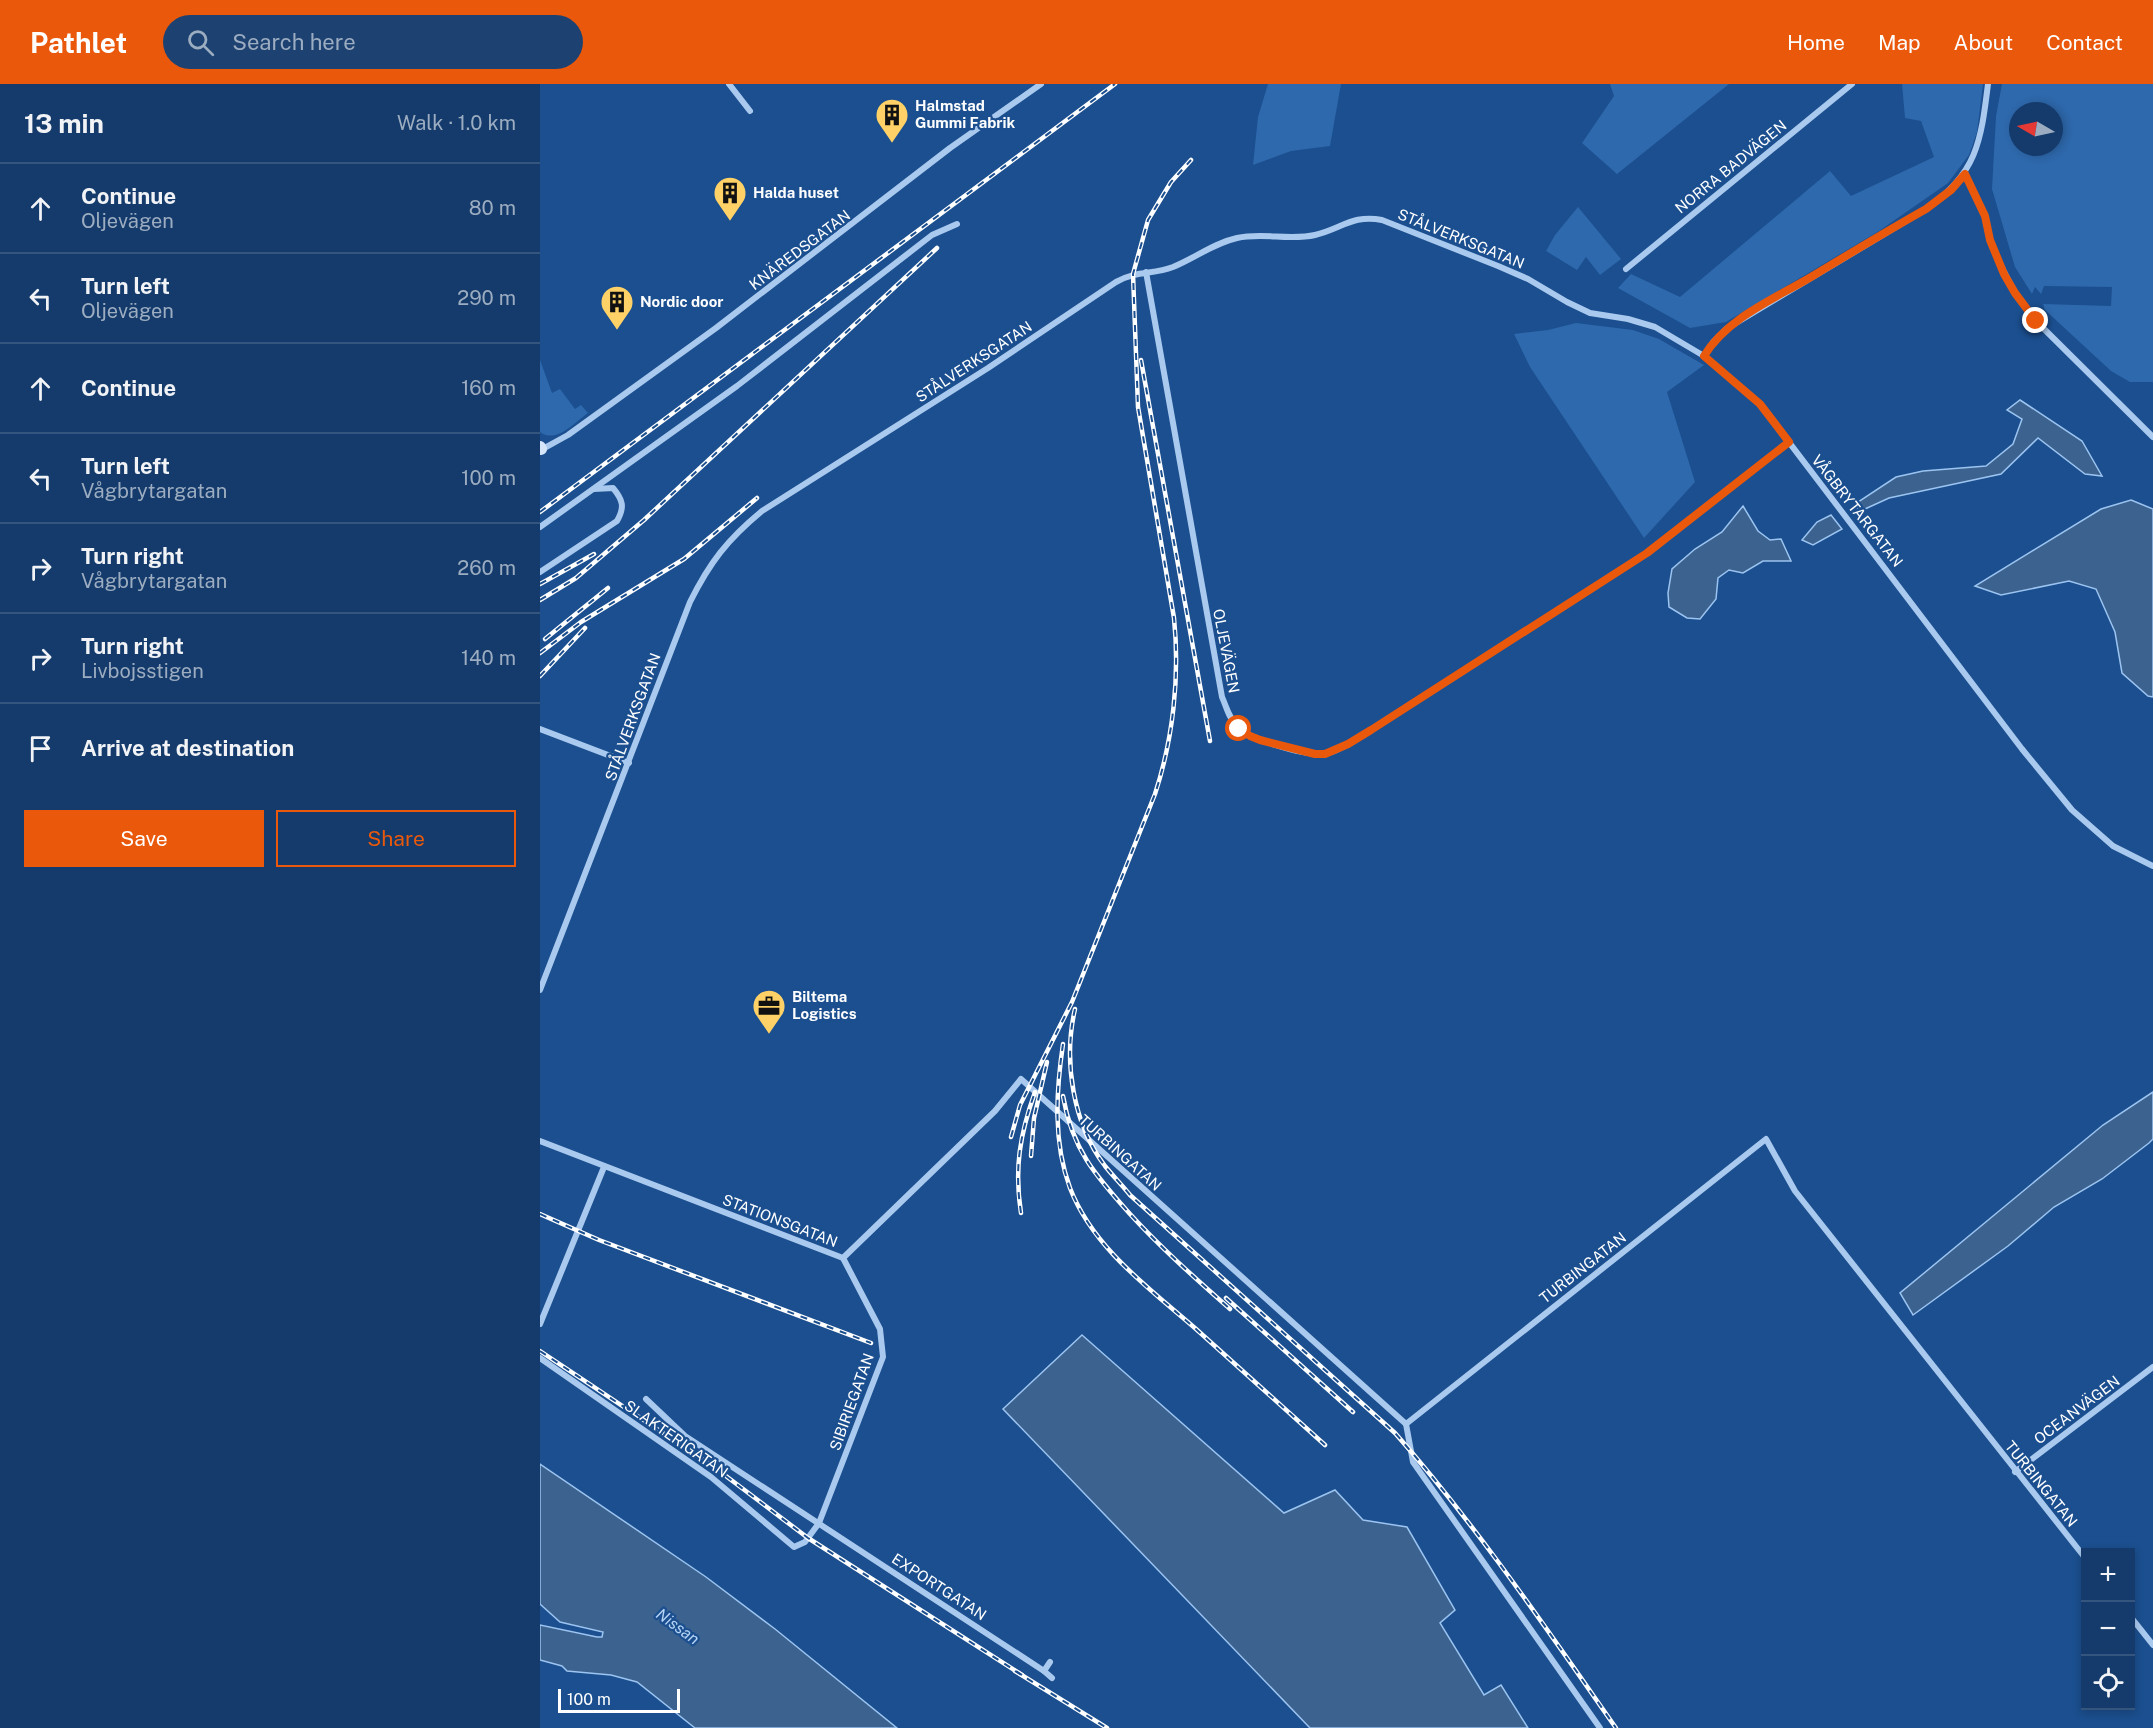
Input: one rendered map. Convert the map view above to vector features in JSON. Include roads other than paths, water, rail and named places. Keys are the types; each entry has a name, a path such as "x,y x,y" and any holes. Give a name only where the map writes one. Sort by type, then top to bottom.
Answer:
{"street":[{"path":"729,84 750,111"},
{"name":"KNÄREDSGATAN","path":"540,449 568,435 707,335 950,148 1041,84"},
{"name":"NORRA BADVÄGEN","path":"1626,269 1852,84"},
{"path":"1704,356 1726,329 1757,308 1926,209 1951,190 1965,174 1974,155 1981,134 1988,84"},
{"path":"1965,174 1985,216 1990,240 1998,260 2019,299 2036,321 2153,437"},
{"name":"STÅLVERKSGATAN","path":"540,990 690,602 703,575 720,550 762,511 988,368 1116,282 1133,274 1171,268 1218,244 1237,238 1260,235 1294,237 1316,235 1350,221 1368,217 1382,220 1498,266 1528,279 1573,306 1590,313 1628,319 1656,327 1704,356"},
{"path":"540,527 737,386 932,235 957,224"},
{"name":"OLJEVÄGEN","path":"1146,272 1220,685 1231,718 1239,729 1250,736 1315,754 1332,752 1371,730 1647,553 1789,442"},
{"name":"VÅGBRYTARGATAN","path":"1704,356 1760,404 2022,748 2072,810 2114,846 2153,866"},
{"path":"540,572 617,521 623,510 621,497 613,488 592,490"},
{"path":"540,729 629,763"},
{"name":"STATIONSGATAN","path":"540,1141 843,1258 995,1111 1021,1079"},
{"name":"TURBINGATAN","path":"1021,1079 1406,1424 1766,1139 1795,1191 2081,1554"},
{"path":"540,1324 604,1167"},
{"name":"SIBIRIEGATAN","path":"794,1547 805,1542 819,1523 883,1357 880,1329 843,1258"},
{"name":"SLAKTERIGATAN","path":"540,1358 711,1477 794,1547"},
{"name":"OCEANVÄGEN","path":"2015,1472 2153,1367"},
{"name":"EXPORTGATAN","path":"646,1399 685,1436 1052,1678"},
{"path":"1406,1424 1413,1462 1600,1728"},
{"path":"2135,1623 2153,1645"},
{"path":"1044,1671 1050,1662"}],"water":[{"path":"2020,400 2082,441 2102,476 2085,474 2038,438 2001,474 1889,498 1865,509 1860,514 1855,504 1896,477 1923,471 1986,466 2013,444 2022,419 2007,410"},
{"path":"2131,500 2153,509 2153,697 2148,696 2122,673 2115,632 2096,589 2069,581 2001,595 1975,586 2101,509"},
{"path":"1743,506 1758,531 1770,540 1781,539 1791,561 1763,561 1743,573 1729,570 1718,578 1716,599 1700,619 1687,618 1669,607 1668,593 1672,569 1695,549 1722,532"},
{"path":"1831,515 1842,529 1813,545 1802,540 1817,522"},
{"path":"2153,1092 2153,1139 2149,1143 2102,1179 2054,1207 2008,1246 1913,1315 1900,1293 2103,1125"},
{"path":"1082,1335 1284,1513 1335,1490 1363,1520 1407,1527 1455,1610 1440,1623 1484,1695 1501,1685 1528,1728 1310,1728 1003,1409"},
{"name":"Nissan","path":"540,1464 706,1577 775,1629 897,1728 695,1728 637,1682 611,1675 567,1671 562,1666 540,1660 540,1625 597,1637 602,1637 603,1632 560,1622 540,1604"}],"railway":[{"path":"540,512 1115,84"},
{"path":"1011,1137 1020,1105 1072,1002 1155,794 1171,730 1176,640 1138,407 1133,274 1148,220 1171,182 1191,160"},
{"path":"540,600 576,578 644,520 937,248"},
{"path":"1141,360 1210,741"},
{"path":"540,653 581,622 684,559 757,498"},
{"path":"540,584 594,554"},
{"path":"545,639 608,588"},
{"path":"540,676 585,628"},
{"path":"1075,1009 1070,1050 1078,1112 1085,1131 1105,1166 1130,1195 1395,1433 1482,1540 1616,1728"},
{"path":"1063,1044 1059,1080 1058,1135 1070,1188 1093,1230 1124,1266 1325,1445"},
{"path":"1031,1156 1034,1118 1047,1062"},
{"path":"1021,1213 1018,1166 1025,1122 1035,1092"},
{"path":"1063,1096 1072,1131 1079,1146 1106,1187 1154,1239 1230,1309"},
{"path":"540,1214 599,1240 871,1343"},
{"path":"1226,1298 1353,1412"},
{"path":"540,1351 714,1467 808,1538 1022,1675"},
{"path":"1015,1671 1107,1728"}],"place":[{"name":"Halmstad Gummi Fabrik","path":"892,144"},
{"name":"Halda huset","path":"730,222"},
{"name":"Nordic door","path":"617,331"},
{"name":"Biltema Logistics","path":"769,1035"}]}
